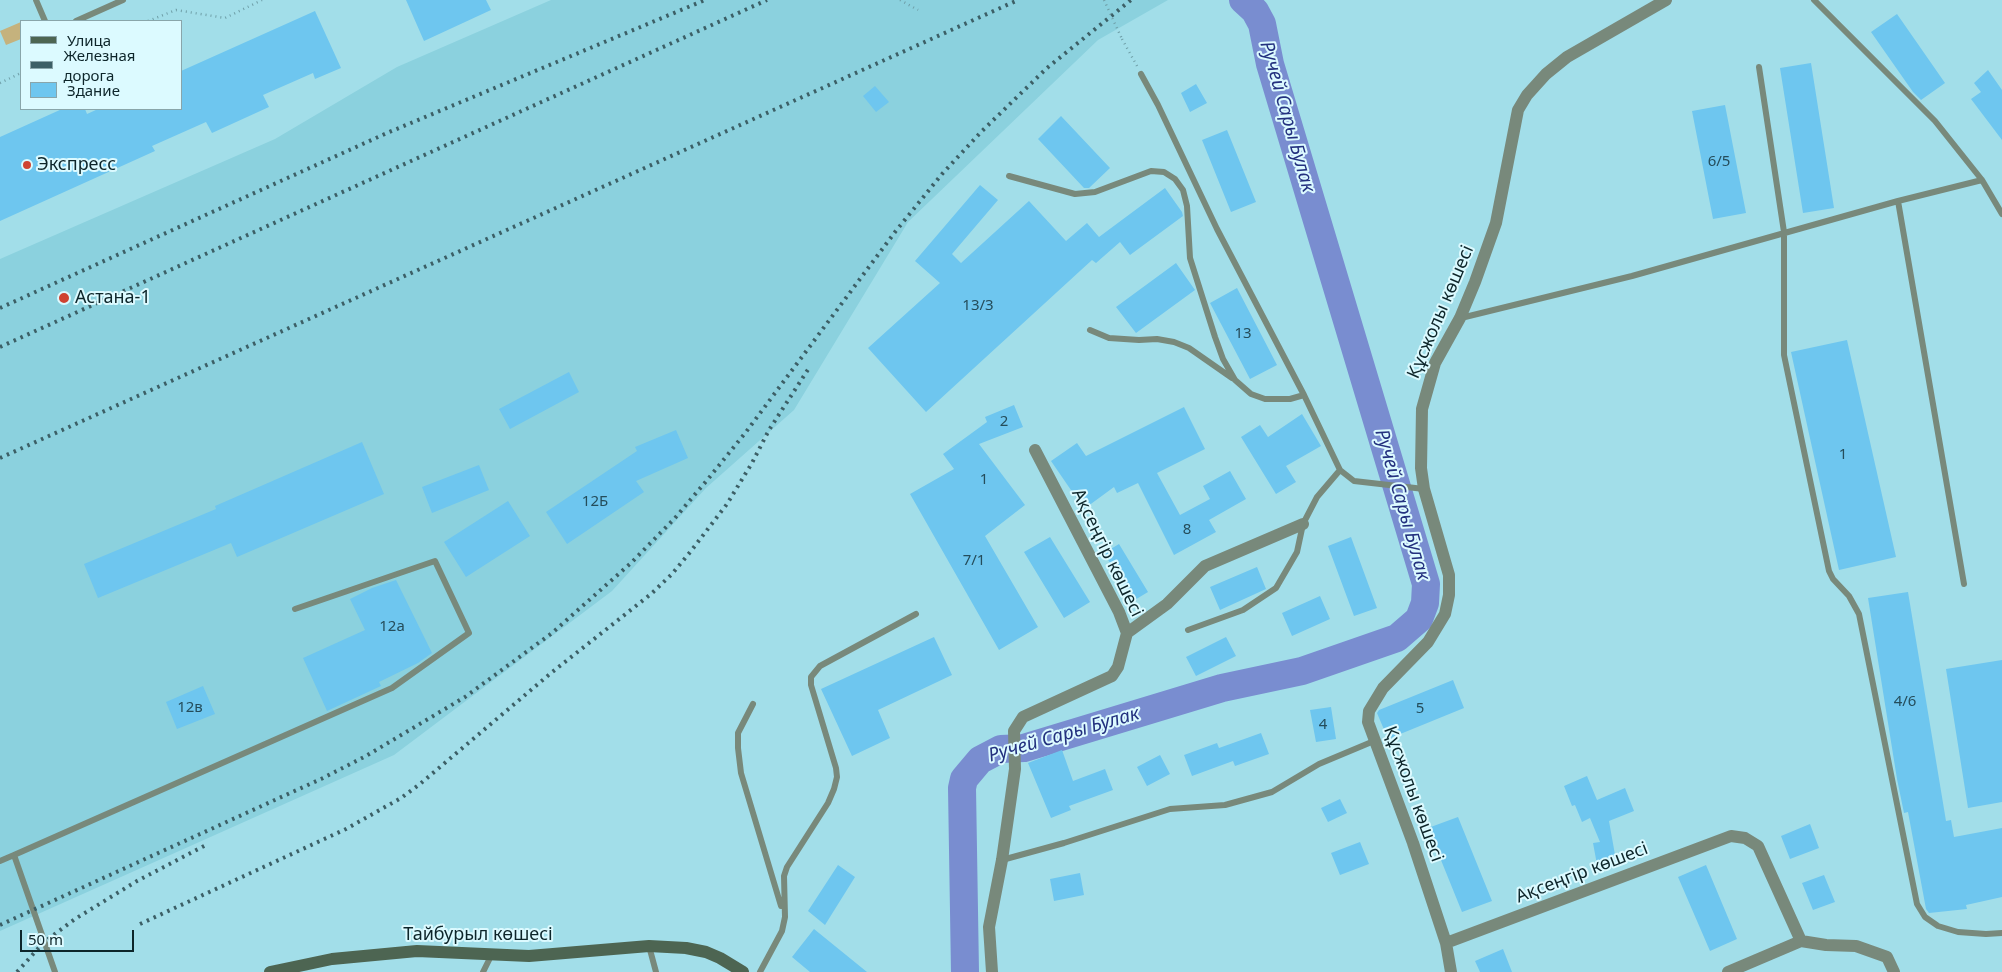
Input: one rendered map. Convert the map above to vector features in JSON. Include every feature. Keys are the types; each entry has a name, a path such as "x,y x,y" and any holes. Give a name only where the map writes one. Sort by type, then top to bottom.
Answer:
{"main road":[{"name":"Тайбурыл көшесі","path":"270,972 332,959 417,951 529,956 650,946 686,948 720,958 743,972"}],"street":[{"name":"Құсжолы көшесі","path":"1451,972 1446,943 1413,843 1368,722 1369,711 1383,688 1428,642 1445,614 1449,575 1424,490 1421,468 1422,409 1435,363 1460,318 1496,224 1511,138 1518,110 1546,74 1568,56 1666,0"},
{"name":"Ақсеңгір көшесі","path":"992,972 989,927 1002,860 1015,769 1014,731 1023,717 1112,676 1118,667 1126,634 1119,612 1035,450"},
{"path":"1126,634 1167,604 1205,566 1302,524"},
{"name":"Ақсеңгір көшесі","path":"1446,943 1732,836 1745,838 1758,846 1800,941"},
{"path":"1728,972 1800,941 1826,945 1856,946 1887,957 1894,972"}],"lane":[{"path":"36,0 46,20"},
{"path":"78,20 123,0"},
{"path":"1814,0 1935,121 1982,180 2002,214"},
{"path":"1759,66 1784,232 1784,355 1829,571 1849,596 1859,614 1917,904 1925,917 1938,926 1958,932 2002,933"},
{"path":"1142,74 1217,229 1304,395 1340,470 1354,481 1424,490"},
{"path":"1009,176 1075,194 1095,192 1151,171 1164,172 1175,179 1183,190 1187,206 1190,258 1215,338 1235,380"},
{"path":"1460,318 1632,276 1784,232 1982,180"},
{"path":"1898,201 1964,584"},
{"path":"1090,330 1109,338 1132,340 1157,339 1174,342 1189,348 1235,380 1251,394 1264,399 1290,399 1304,395"},
{"path":"1188,630 1243,610 1276,588 1297,552 1302,524 1317,497 1340,470"},
{"path":"0,861 392,688 469,633 435,561 295,609"},
{"path":"760,972 782,930 785,917 784,876 787,867 828,802 837,777 811,685 811,677 820,666 916,614"},
{"path":"753,704 738,733 741,773 785,917"},
{"path":"1002,860 1064,843 1170,809 1225,805 1272,792 1319,764 1374,741"},
{"path":"14,855 55,972"},
{"path":"650,946 656,972"},
{"path":"483,972 492,954"}],"path":[{"path":"151,20 176,10 226,18 262,0"},
{"path":"900,0 918,10"},
{"path":"1104,0 1122,39 1142,74"},
{"path":"0,83 20,73"}],"shaded area":[{"path":"551,0 1168,0 1098,40 908,222 794,410 706,488 612,591 394,755 0,931 0,259 275,139 397,67"},
{"path":"20,22 20,39 6,45 0,31"}],"building":[{"path":"406,0 486,0 491,10 424,41"},
{"path":"315,11 341,68 315,79 313,73 263,95 269,107 212,133 206,122 152,146 155,151 0,221 0,137 60,110 85,110 87,114 96,110 182,110 182,71"},
{"path":"1897,14 1945,83 1921,100 1913,92 1871,32"},
{"path":"1811,63 1834,208 1803,213 1780,68"},
{"path":"1988,70 2002,90 2002,140 1971,99 1981,92 1974,83"},
{"path":"1196,84 1207,103 1190,112 1181,93"},
{"path":"875,86 889,102 876,112 863,96"},
{"path":"1725,105 1746,213 1713,219 1692,111"},
{"path":"1061,116 1110,168 1089,188 1084,188 1038,139"},
{"path":"1227,130 1256,202 1231,212 1202,140"},
{"path":"980,185 998,200 952,254 961,263 1029,201 1066,241 1087,223 1099,237 1165,188 1183,216 1130,255 1120,242 1096,263 1092,260 926,412 868,348 940,283 915,261"},
{"path":"1176,263 1195,290 1136,333 1116,307"},
{"path":"1237,288 1277,365 1250,379 1210,303"},
{"path":"1847,340 1896,557 1839,570 1791,352"},
{"path":"569,372 579,392 510,429 499,409"},
{"path":"1014,405 1023,427 979,444 1025,505 985,536 1038,627 999,650 910,494 954,469 943,454 987,422 985,417"},
{"path":"1184,407 1205,449 1157,473 1180,515 1210,499 1203,486 1230,471 1246,499 1209,520 1216,532 1174,555 1138,483 1117,493 1114,487 1084,509 1051,461 1077,443 1086,456"},
{"path":"1302,414 1321,446 1286,466 1296,482 1276,494 1241,437 1260,425 1268,437"},
{"path":"676,430 688,458 636,481 644,492 567,544 546,512 637,451 635,447"},
{"path":"362,442 384,494 237,557 231,543 98,598 84,564 216,509 215,506"},
{"path":"479,465 489,490 432,513 422,487"},
{"path":"508,501 530,536 466,577 444,542"},
{"path":"1050,537 1090,602 1064,618 1024,552"},
{"path":"1351,537 1377,608 1354,616 1328,546"},
{"path":"1119,544 1148,592 1133,601 1104,553"},
{"path":"1257,567 1266,589 1220,610 1210,587"},
{"path":"396,580 432,653 418,663 379,682 381,686 327,711 303,658 365,630 350,599 372,588"},
{"path":"1908,592 1946,821 1951,820 1954,837 2002,828 2002,897 1966,905 1967,909 1929,913 1926,909 1908,812 1904,813 1897,779 1868,598"},
{"path":"1320,596 1330,619 1292,636 1282,613"},
{"path":"934,637 952,675 878,710 890,738 852,756 821,689"},
{"path":"1226,637 1236,656 1196,676 1186,657"},
{"path":"2002,660 2002,802 1968,808 1946,669"},
{"path":"1453,680 1464,708 1388,739 1377,713 1379,710"},
{"path":"203,686 215,714 177,729 166,702"},
{"path":"1331,707 1336,739 1316,742 1310,710"},
{"path":"1261,733 1269,754 1235,766 1233,761 1192,776 1184,755 1217,743 1219,748"},
{"path":"1062,750 1073,781 1105,769 1113,790 1069,806 1071,810 1051,818 1028,763"},
{"path":"1160,755 1170,774 1147,786 1137,767"},
{"path":"1587,776 1597,800 1625,788 1634,811 1609,821 1617,866 1598,870 1593,843 1600,842 1590,818 1582,822 1575,805 1572,806 1564,786"},
{"path":"1340,799 1347,813 1328,822 1321,808"},
{"path":"1458,817 1492,901 1462,912 1428,828"},
{"path":"1810,824 1819,848 1790,859 1781,836"},
{"path":"1360,842 1369,864 1340,875 1331,853"},
{"path":"838,865 855,877 825,925 808,911"},
{"path":"1706,865 1737,939 1710,951 1678,877"},
{"path":"1080,873 1084,895 1054,901 1050,879"},
{"path":"1824,875 1835,902 1813,910 1802,883"},
{"path":"814,929 867,972 810,972 792,957"},
{"path":"1503,949 1512,972 1480,972 1475,961"}],"waterway":[{"name":"Ручей Сары Булак","path":"965,972 962,788 964,779 980,760 1001,749 1024,748 1222,688 1302,671 1397,638 1419,619 1425,603 1426,584 1270,64 1262,24 1255,11 1243,0"}],"railway":[{"path":"0,308 387,133 705,0"},
{"path":"0,347 767,0"},
{"path":"0,458 1018,0"},
{"path":"0,925 321,779 366,756 465,697 552,633 631,563 675,518 746,432 895,232 942,174 981,132 1047,68 1131,0"},
{"path":"140,924 346,829 401,798 551,673 651,594 672,574 727,504 752,463 769,430 809,368"},
{"path":"17,972 44,942 75,919 137,881 206,845"}],"place":[{"name":"Экспресс","path":"27,165"},
{"name":"Астана-1","path":"64,298"}]}
